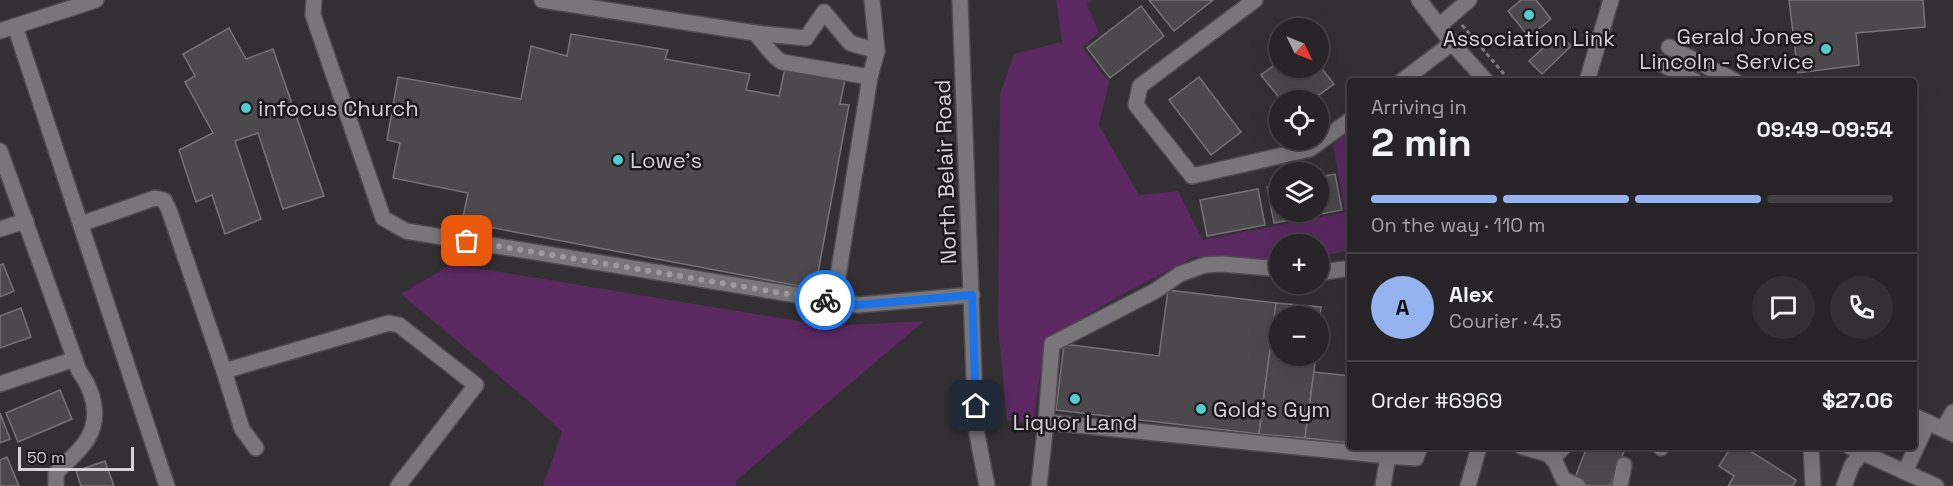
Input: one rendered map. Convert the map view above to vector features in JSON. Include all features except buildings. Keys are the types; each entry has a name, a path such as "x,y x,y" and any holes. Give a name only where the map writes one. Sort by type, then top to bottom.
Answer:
{"street":[{"path":"96,0 8,29 81,224 167,486"},
{"path":"314,0 313,15 383,218 406,231 858,305 972,295"},
{"path":"542,0 755,33 806,38 824,12 850,43 877,51"},
{"path":"834,301 870,77 877,51 872,0"},
{"name":"North Belair Road","path":"960,0 976,429 987,486"},
{"path":"1255,0 1140,86 1136,105 1192,176 1310,149 1347,122"},
{"path":"1419,0 1452,43 1483,78"},
{"path":"1439,26 1469,0"},
{"path":"1588,78 1611,0"},
{"path":"755,33 765,42 772,57 782,62 870,77"},
{"path":"1406,78 1452,43"},
{"path":"1663,59 1673,78"},
{"path":"1663,59 1691,78"},
{"path":"1663,59 1708,78"},
{"path":"1663,59 1725,78"},
{"path":"0,151 75,359 95,406 89,438 56,473 57,486"},
{"path":"81,224 155,198 164,200 242,429 256,448"},
{"path":"0,229 26,220"},
{"path":"1039,486 1052,344 1155,291 1180,274 1205,265 1222,264 1269,268"},
{"path":"1329,271 1347,268"},
{"path":"224,371 388,323 399,325 476,385 398,486"},
{"path":"0,384 75,359"},
{"path":"1921,419 1948,431 1953,412"},
{"path":"1046,422 1388,456 1416,458 1419,450"},
{"path":"1468,486 1478,450"},
{"path":"1531,450 1550,456 1558,455 1562,450"},
{"path":"1811,450 1813,486"},
{"path":"1844,486 1856,450 1936,486"},
{"path":"1905,472 1912,450"},
{"path":"1383,486 1388,456"},
{"path":"1550,456 1563,479 1578,486"},
{"path":"1620,486 1624,465"}],"path":[{"path":"1461,24 1507,78"}],"shaded area":[{"path":"1056,0 1094,0 1087,3 1099,33 1082,47 1109,82 1099,125 1139,195 1178,191 1203,240 1294,222 1329,222 1329,215 1345,212 1333,146 1347,132 1347,251 1329,255 1329,234 1269,234 1269,262 1194,257 1121,295 1045,341 1033,424 1007,420 998,325 1000,94 1014,54 1062,42"},
{"path":"452,264 828,326 924,321 737,480 736,486 543,486 562,432 531,403 401,294"}],"way so far":[{"path":"467,241 825,300"}],"place":[{"name":"Association Link","path":"1529,15"},
{"name":"Gerald Jones Lincoln - Service","path":"1826,49"},
{"name":"infocus Church","path":"246,108"},
{"name":"Lowe's","path":"618,160"},
{"name":"Liquor Land","path":"1075,399"},
{"name":"Gold's Gym","path":"1201,409"}],"route":[{"path":"825,300 858,305 972,295 976,406"}]}
